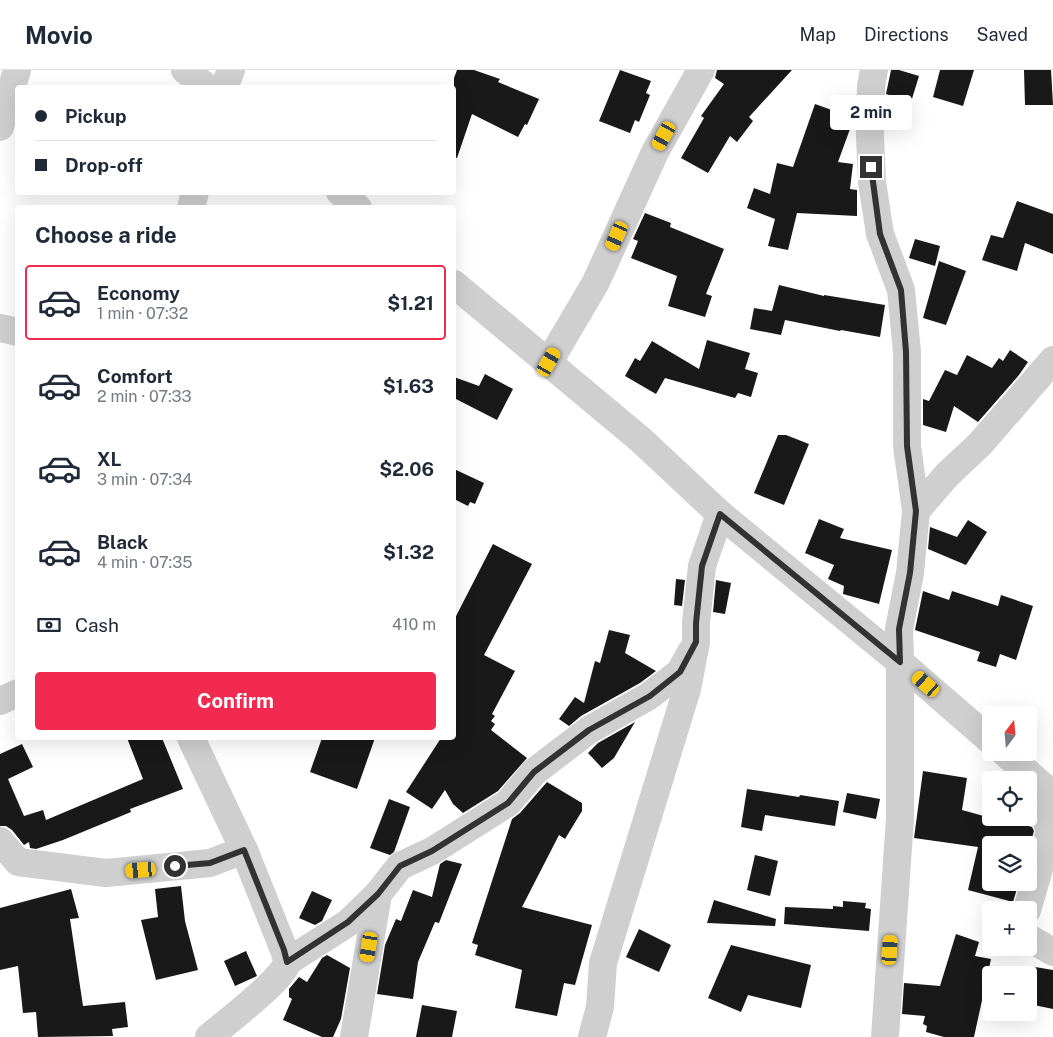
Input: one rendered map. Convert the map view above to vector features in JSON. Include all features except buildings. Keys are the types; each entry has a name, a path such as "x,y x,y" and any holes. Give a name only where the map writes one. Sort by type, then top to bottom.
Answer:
{"street":[{"path":"0,127 17,70"},
{"path":"185,70 204,85"},
{"path":"225,85 231,70"},
{"path":"549,362 596,282 655,152 701,70"},
{"path":"874,70 871,86 870,137 872,182 880,234 901,290 906,352 907,446 916,511 910,573 899,629 900,818 885,1037"},
{"path":"343,195 355,205"},
{"path":"456,286 641,440 720,514 900,662 982,733"},
{"path":"0,328 15,331"},
{"path":"916,511 947,475 980,444 1053,360"},
{"path":"592,1037 600,1007 604,964 687,689 696,642 702,566 720,514"},
{"path":"209,1037 270,984 282,972 287,962 348,922 378,894 400,866 432,851 508,803 534,772 589,730 650,696 680,672 696,642"},
{"path":"0,701 15,694"},
{"path":"192,740 244,850 284,950 287,962"},
{"path":"1014,761 1053,796 1045,816 1050,831 1030,901"},
{"path":"0,841 18,862 106,873 210,863 244,850"},
{"path":"354,1037 378,894"},
{"path":"1037,943 1053,952"}],"route":[{"path":"175,866 210,863 244,850 284,950 287,962 348,922 378,894 400,866 432,851 508,803 534,772 589,730 650,696 680,672 696,642 702,566 720,514 900,662 899,629 910,573 916,511 907,446 905,319 901,290 880,234 871,167"}]}
